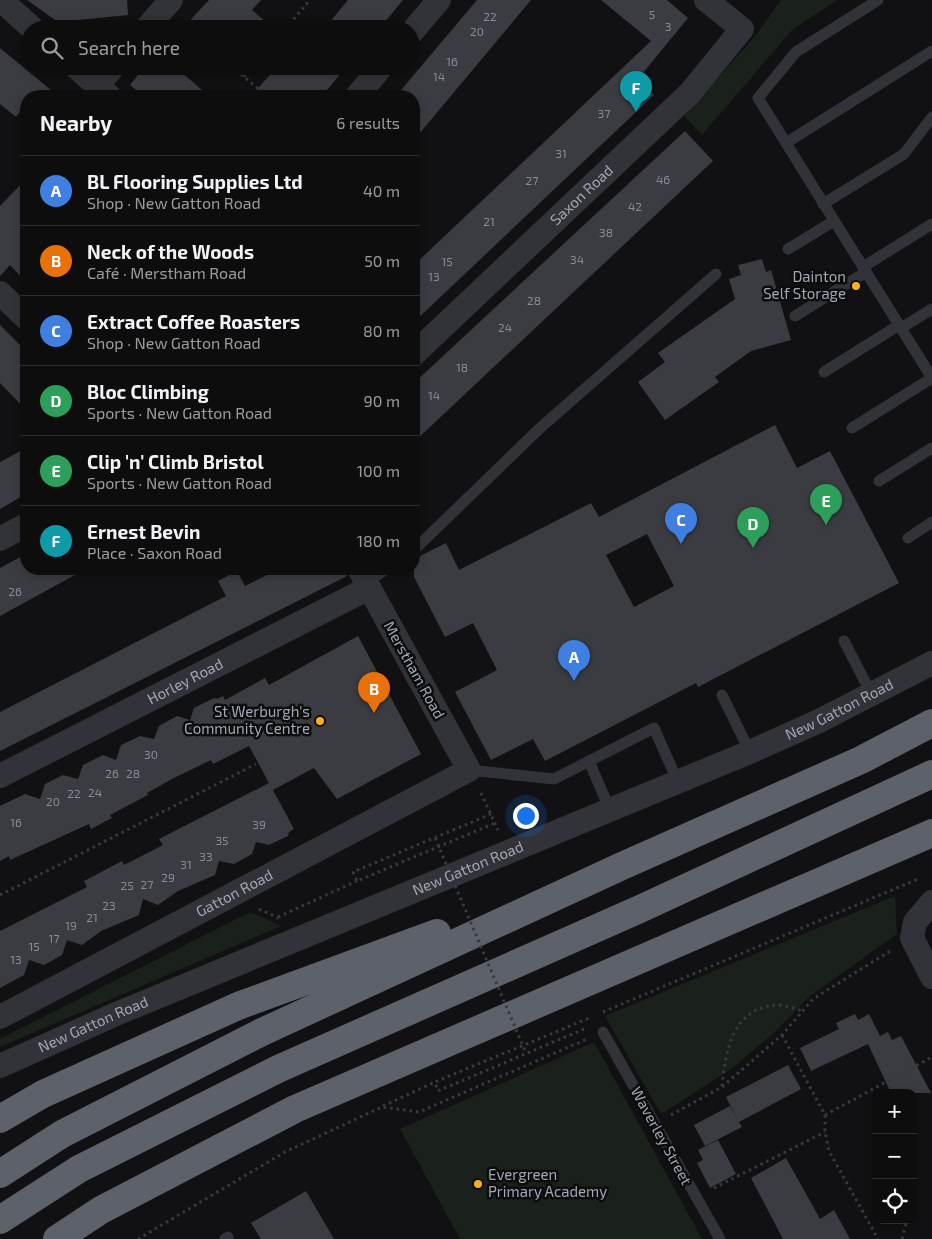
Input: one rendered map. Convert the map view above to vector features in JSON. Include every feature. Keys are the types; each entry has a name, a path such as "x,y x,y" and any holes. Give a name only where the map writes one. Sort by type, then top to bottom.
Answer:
{"highway":[{"path":"0,1174 62,1134 262,1032 622,866 861,760 932,723"},
{"path":"0,1220 79,1169 278,1069 640,909 932,774"},
{"path":"57,1239 101,1210 295,1109 932,833"},
{"path":"0,1119 43,1094 238,1006 622,866"}],"street":[{"path":"1,0 23,20"},
{"path":"153,20 170,0"},
{"path":"420,22 439,0"},
{"name":"Saxon Road","path":"420,348 690,93 742,29 706,0"},
{"path":"85,75 102,90"},
{"path":"103,90 110,75"},
{"path":"362,90 374,75"},
{"path":"0,293 20,312"},
{"path":"0,538 20,528"},
{"name":"Merstham Road","path":"365,579 469,770"},
{"name":"Horley Road","path":"0,776 365,579"},
{"name":"New Gatton Road","path":"0,1066 116,1014 750,752 872,695 932,663"},
{"name":"Gatton Road","path":"0,1017 469,770"},
{"path":"932,902 915,922 912,938 932,977"}],"lane":[{"path":"852,428 932,378 758,98 796,52 878,0"},
{"path":"786,144 932,51"},
{"path":"823,204 904,154 932,118"},
{"path":"788,249 834,221"},
{"path":"795,316 932,224"},
{"path":"420,544 539,429 716,274"},
{"path":"824,372 932,309"},
{"path":"879,481 932,448"},
{"path":"908,538 932,522"},
{"path":"844,641 872,695"},
{"path":"722,695 750,752"},
{"path":"469,770 554,779 654,728 678,782"},
{"path":"589,761 610,810"},
{"name":"Waverley Street","path":"601,1028 720,1239"}],"path":[{"path":"293,20 310,0"},
{"path":"244,77 260,90"},
{"path":"0,895 256,764"},
{"path":"277,917 356,881 495,823 469,770"},
{"path":"356,881 353,872 491,814"},
{"path":"435,838 526,1053"},
{"path":"138,1239 286,1152 435,1082 923,877"},
{"path":"655,1124 722,1087 782,1035 813,999 912,938"},
{"path":"722,1087 726,1053 740,1022 754,1010 778,1005 803,1011"},
{"path":"435,1082 438,1091 526,1053 601,1028"},
{"path":"382,1107 419,1112 601,1028"},
{"path":"782,1035 825,1115 825,1132 829,1151 878,1239"},
{"path":"825,1115 932,1057"},
{"path":"696,1197 825,1132"},
{"path":"902,1239 906,1224"}],"shaded area":[{"path":"781,0 837,0 793,29 702,135 684,116 757,34"},
{"path":"895,896 897,934 810,996 775,1032 731,1069 661,1114 605,1016"},
{"path":"250,912 281,926 0,1047 0,1039"},
{"name":"Evergreen Primary Academy","path":"594,1042 702,1239 460,1239 400,1129"}],"building":[{"path":"27,0 127,0 128,15 78,20 55,20"},
{"path":"209,0 261,0 252,10 264,20 190,20"},
{"path":"348,0 403,0 386,20 331,20"},
{"path":"477,0 531,0 420,133 420,90 401,90 414,75 420,75 420,68"},
{"path":"601,0 667,0 688,18 638,79 654,95 420,316 420,259 651,41"},
{"path":"0,48 20,65 20,75 33,75 51,90 20,90 20,112 16,117 0,104"},
{"path":"138,75 184,75 202,90 136,90 130,85"},
{"path":"270,75 340,75 327,90 256,90"},
{"path":"685,131 713,161 420,436 420,377"},
{"path":"20,185 20,276 10,265 0,276 0,206"},
{"path":"762,259 766,272 771,270 791,340 751,351 715,377 719,382 665,420 638,382 665,362 658,353 735,299 729,279 741,275 738,265"},
{"path":"0,325 20,345 20,404 0,383"},
{"path":"775,425 797,468 830,451 899,583 698,687 696,683 545,761 533,739 491,760 455,692 497,670 473,623 445,637 414,577 414,575 420,575 420,556 446,543 459,570 591,503 599,517","holes":["647,534 674,586 634,607 606,555"]},
{"path":"20,451 20,497 0,509 0,462"},
{"path":"20,557 20,575 75,575 0,616 0,568"},
{"path":"229,575 239,575 245,586 267,575 347,576 0,751 0,712 226,596 218,581"},
{"path":"358,636 421,754 337,799 314,768 273,790 294,829 289,832 288,836 269,845 256,842 252,854 234,864 219,861 215,875 178,891 158,905 143,899 139,915 101,931 82,945 67,940 62,955 44,965 29,960 24,975 0,988 0,931 87,887 84,881 122,861 124,865 163,845 159,839 269,783 249,746 213,764 211,760 174,778 147,793 148,795 110,815 112,818 91,829 89,824 10,860 9,856 0,861 0,806 25,794 40,799 45,784 63,775 78,779 83,765 103,755 116,760 121,745 140,736 154,739 159,726 177,716 190,720 194,708 214,698 217,699 223,696 225,700 265,678 269,685"},
{"path":"855,1014 858,1020 869,1014 880,1036 888,1032 892,1040 901,1036 931,1093 917,1093 917,1089 889,1089 868,1044 811,1071 800,1048 839,1029 836,1023"},
{"path":"788,1065 801,1089 739,1122 742,1127 705,1146 694,1125 730,1106 738,1121 726,1097"},
{"path":"718,1140 736,1174 710,1188 697,1163 703,1160 698,1150"},
{"path":"786,1158 820,1219 834,1210 850,1239 783,1239 751,1178"},
{"path":"306,1191 334,1239 261,1239 251,1223"}],"place":[{"name":"Ernest Bevin","path":"636,112"},
{"name":"Dainton Self Storage","path":"856,286"},
{"name":"Clip 'n' Climb Bristol","path":"826,525"},
{"name":"Extract Coffee Roasters","path":"681,544"},
{"name":"Bloc Climbing","path":"753,548"},
{"name":"BL Flooring Supplies Ltd","path":"574,681"},
{"name":"Neck of the Woods","path":"374,713"},
{"name":"St Werburgh's Community Centre","path":"320,721"},
{"name":"Evergreen Primary Academy","path":"478,1184"}]}
